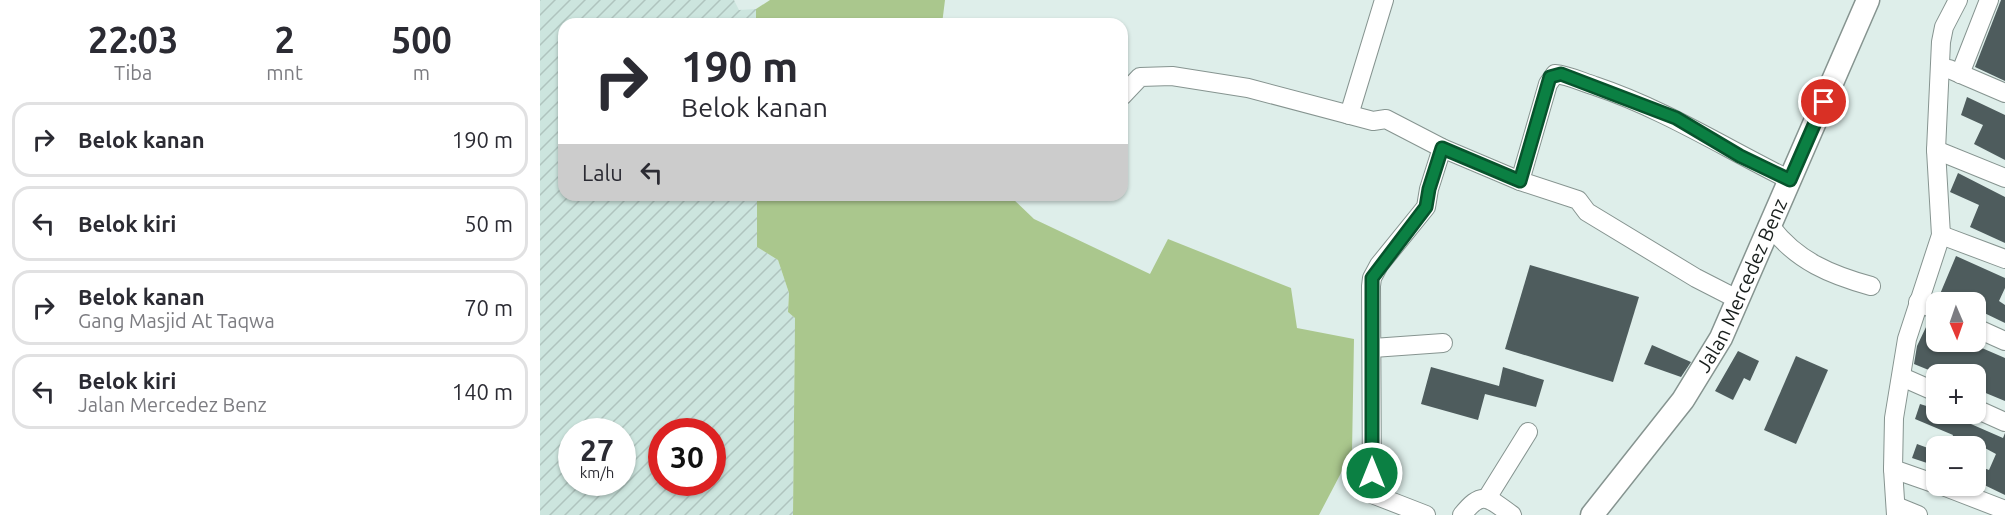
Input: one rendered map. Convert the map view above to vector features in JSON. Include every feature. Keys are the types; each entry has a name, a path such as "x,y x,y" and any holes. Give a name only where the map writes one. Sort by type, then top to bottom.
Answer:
{"main road":[{"name":"Jalan Mercedez Benz","path":"1592,515 1683,400 1722,338 1868,0"}],"street":[{"path":"1349,115 1384,0"},
{"path":"1918,515 1896,511 1893,469 1894,418 1907,339 1941,235 1936,150 1940,66 1944,27 1958,0"},
{"path":"1960,74 1989,0"},
{"path":"1940,66 2005,93"},
{"path":"1520,181 1550,77 1561,74 1676,118 1740,156 1790,180"},
{"path":"1128,90 1140,77 1172,76 1248,88 1375,122 1386,119 1442,148 1520,181 1578,200 1587,212 1696,278 1739,300"},
{"path":"1426,515 1372,494 1372,278 1426,207 1429,189 1442,148"},
{"path":"1936,150 2005,178"},
{"path":"1771,227 1788,247 1805,260 1824,270 1871,286"},
{"path":"1941,235 2005,259"},
{"path":"1918,302 1926,306"},
{"path":"1986,332 2005,341"},
{"path":"1373,348 1443,343"},
{"path":"1902,377 1926,388"},
{"path":"1986,413 2005,422"},
{"path":"1487,498 1528,432"},
{"path":"1893,469 1926,481"},
{"path":"1969,496 2005,510"},
{"path":"1462,515 1476,498 1487,498 1512,515"}],"shaded area":[{"path":"540,0 734,0 739,10 756,9 756,18 558,18 558,201 757,201 757,247 778,260 789,293 788,312 795,318 793,515 540,515"}],"green space":[{"path":"770,0 945,0 943,18 756,18 756,9"},
{"path":"757,201 1015,201 1034,219 1150,274 1168,239 1291,288 1297,328 1354,339 1352,452 1319,515 793,515 795,318 788,312 789,293 778,260 757,247"}],"building":[{"path":"2001,0 2005,0 2005,81 1975,67"},
{"path":"1967,97 2005,115 2005,160 1974,144 1983,125 1961,115"},
{"path":"1958,173 2005,197 2005,243 1970,227 1979,205 1950,192"},
{"path":"1956,256 2005,278 2005,288 1999,301 2005,305 2005,323 1986,314 1986,292 1941,292"},
{"path":"1530,265 1639,297 1613,382 1505,349"},
{"path":"1926,327 1926,352 1986,352 1986,350 2005,358 2005,401 1986,393 1986,364 1926,364 1926,369 1914,364 1917,346"},
{"path":"1652,345 1691,362 1681,377 1644,364"},
{"path":"1738,351 1759,361 1750,381 1744,378 1733,400 1715,391"},
{"path":"1796,356 1828,370 1796,444 1764,430"},
{"path":"1431,367 1499,386 1503,367 1544,380 1536,407 1485,394 1478,420 1421,404"},
{"path":"1920,404 1926,406 1926,424 1915,419"},
{"path":"1927,424 1971,424 2003,438 2005,433 2005,495 1986,486 1986,469 1989,470 1996,454 1986,449 1986,436 1953,435"},
{"path":"1917,444 1926,447 1926,463 1912,458"}],"route":[{"path":"1372,473 1372,278 1379,265 1426,207 1429,189 1442,148 1520,181 1550,77 1561,74 1676,118 1740,156 1790,180 1824,102"}]}
